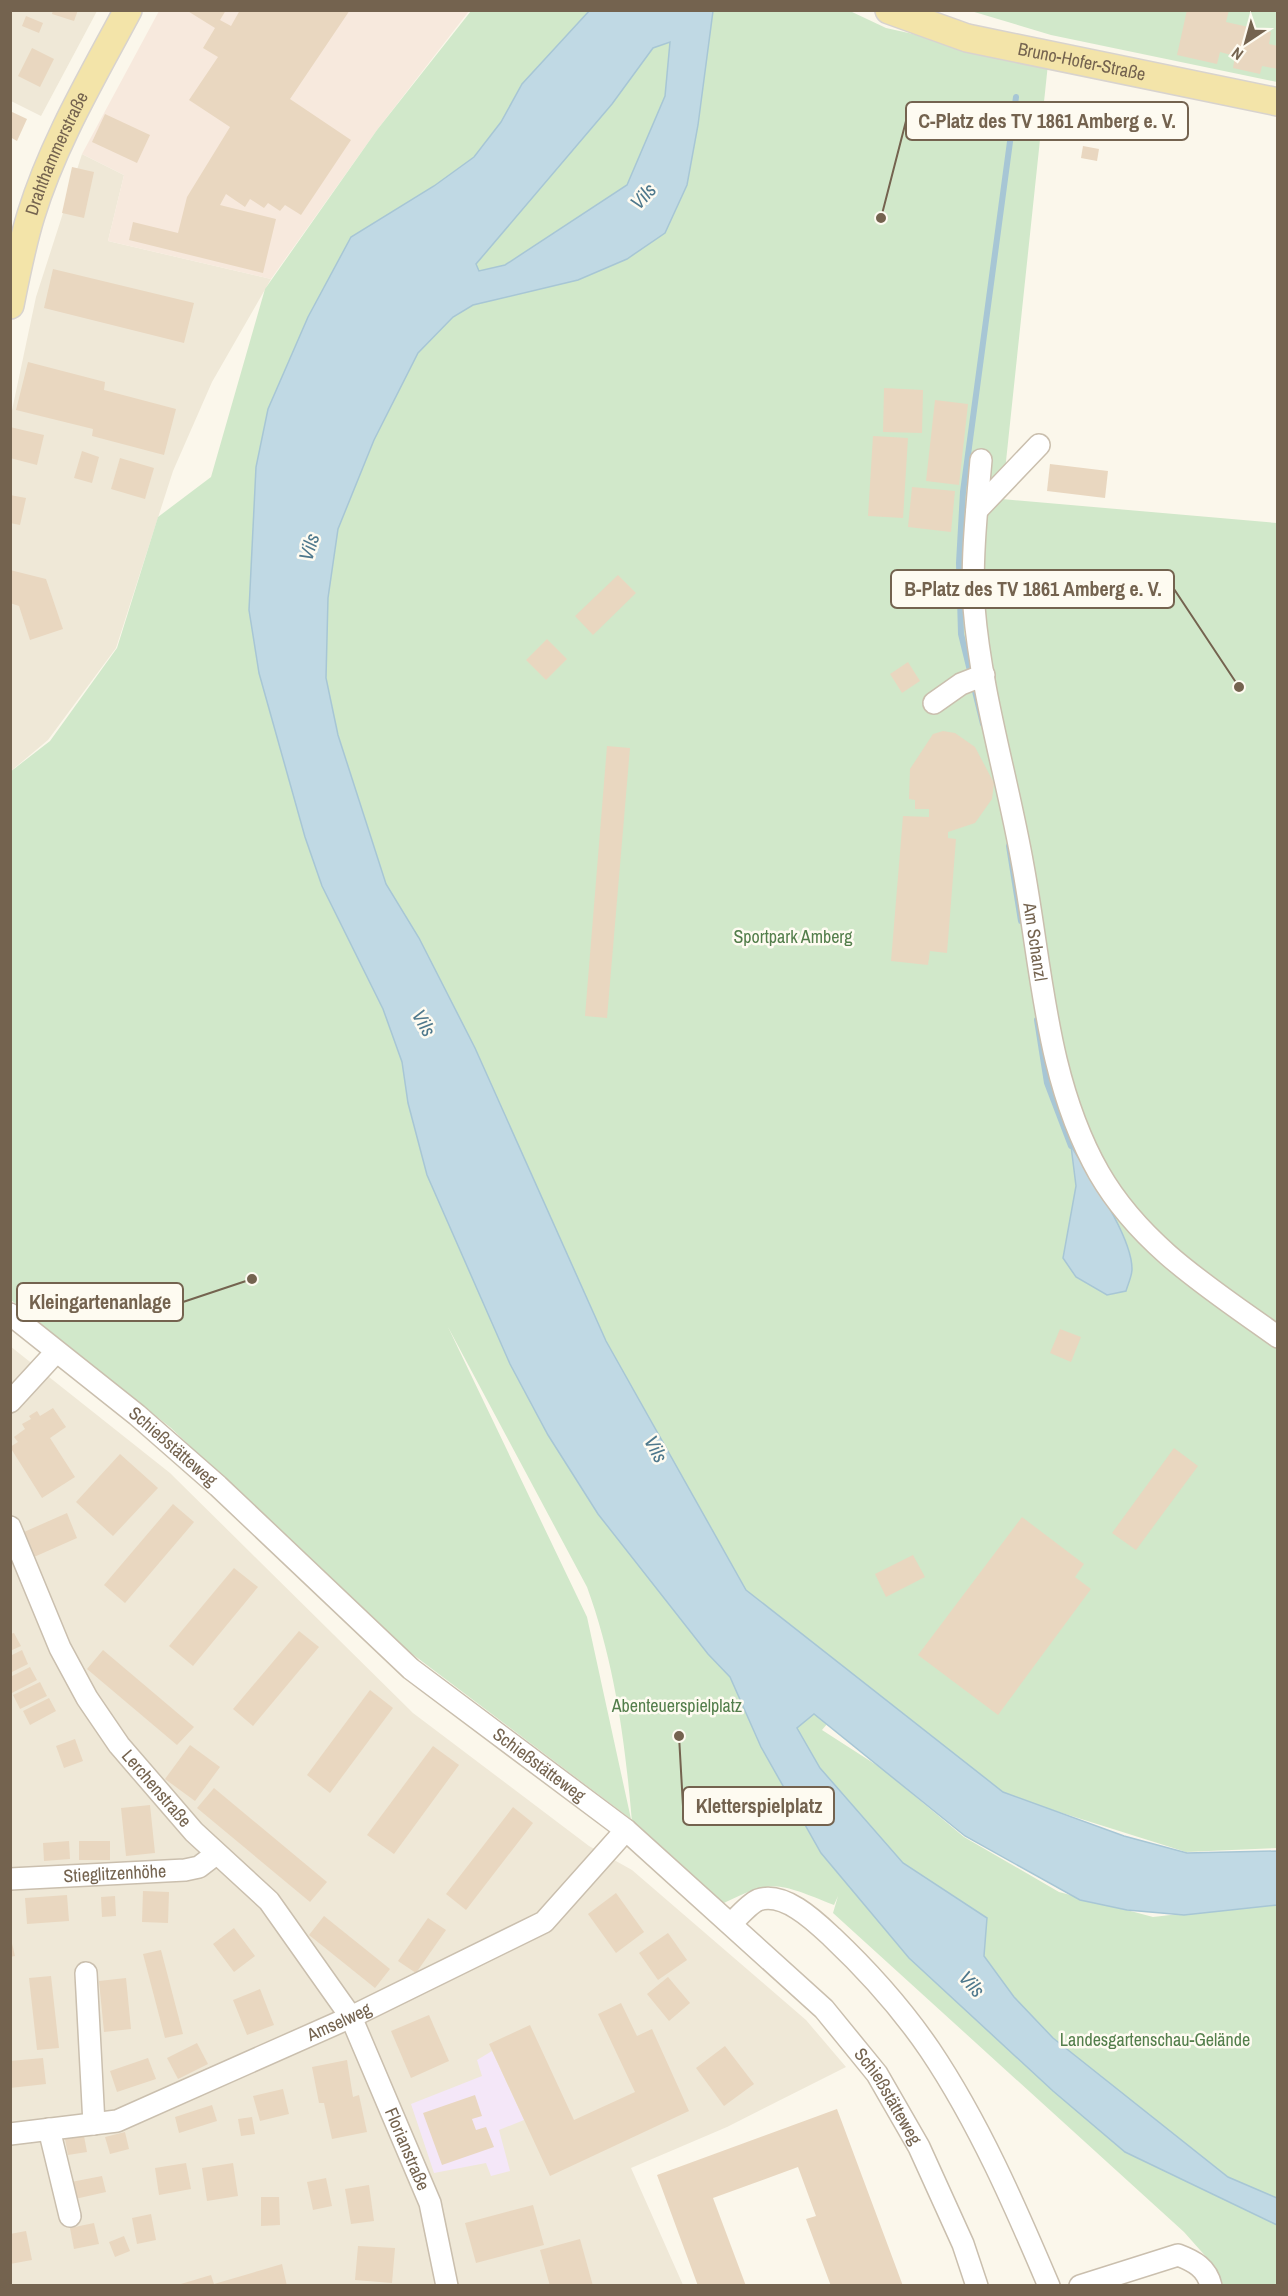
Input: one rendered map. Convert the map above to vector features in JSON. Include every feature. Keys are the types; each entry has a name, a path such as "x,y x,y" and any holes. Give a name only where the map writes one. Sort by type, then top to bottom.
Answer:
{"main road":[{"name":"Drahthammerstraße","path":"10,305 31,215 45,177 76,107 128,10"},
{"name":"Bruno-Hofer-Straße","path":"889,10 968,38 1278,102"}],"street":[{"path":"977,510 1039,445"},
{"name":"Am Schanzl","path":"981,460 974,605 984,675 1023,866 1053,1046 1066,1102 1100,1173 1134,1220 1178,1266 1278,1336"},
{"path":"934,703 961,684 984,675"},
{"name":"Schießstätteweg","path":"10,1314 137,1414 218,1486 411,1669 626,1830 824,2009 877,2074 919,2147 963,2244 977,2286"},
{"path":"10,1402 56,1352"},
{"name":"Lerchenstraße","path":"10,1527 60,1648 87,1698 118,1745 216,1854 269,1901 351,2017"},
{"name":"Amselweg","path":"10,2133 117,2121 351,2017 544,1922 626,1830"},
{"name":"Stieglitzenhöhe","path":"10,1879 185,1870 200,1867 216,1854"},
{"path":"731,1924 758,1900 777,1899 813,1919 853,1957 892,2001 930,2051 965,2112 1017,2211 1049,2286"},
{"path":"86,1973 94,2124"},
{"name":"Florianstraße","path":"351,2017 430,2203 447,2286"},
{"path":"49,2129 70,2216"},
{"path":"1080,2286 1178,2255 1194,2261 1209,2275 1211,2286"}],"shaded area":[{"path":"10,11 97,11 41,116 11,101"},
{"path":"159,11 469,11 377,130 271,279 108,241 124,175 82,154"},
{"path":"82,154 124,175 108,241 271,279 212,382 173,471 116,648 48,740 11,771 11,415 36,297"},
{"path":"10,1346 170,1473 413,1713 589,1846 632,1870 806,2020 846,2067 727,2127 631,2168 683,2285 11,2285"},
{"path":"492,2051 524,2120 499,2130 510,2171 491,2176 486,2163 434,2173 411,2104 482,2076 477,2060"}],"green space":[{"name":"Sportpark Amberg","path":"471,11 850,11 886,28 1048,64 1002,499 1277,523 1277,1848 1186,1852 1005,1795 862,1683 822,1730 881,1768 964,1837 1059,1892 1153,1917 1277,1903 1277,2285 1223,2285 1216,2268 1184,2232 833,1913 838,1896 834,1905 788,1888 766,1887 753,1890 720,1905 632,1822 626,1762 612,1674 587,1587 448,1327 587,1617 631,1819 395,1641 171,1428 11,1300 10,772 50,741 117,648 158,517 211,477 265,289 377,130"},
{"path":"971,11 1277,11 1277,82 1051,35"}],"water":[{"name":"Vils","path":"590,10 713,11 698,125 687,185 665,233 627,259 578,280 473,305 453,317 418,353 374,440 338,529 328,598 326,678 338,735 386,884 419,938 475,1048 606,1341 746,1590 1003,1792 1124,1836 1187,1853 1277,1851 1277,1905 1184,1915 1127,1910 1080,1900 965,1836 814,1714 797,1728 820,1768 903,1863 987,1918 984,1956 1014,1997 1053,2038 1228,2177 1277,2198 1277,2225 1125,2152 1053,2091 909,1958 821,1853 761,1747 730,1677 708,1654 598,1514 548,1435 510,1364 427,1175 408,1103 402,1062 383,1009 322,886 305,837 259,673 249,610 256,467 268,409 308,317 351,237 434,186 474,157 501,122 522,84","holes":["670,42 665,96 627,185 505,265 479,271 476,264 612,104 653,48"]},
{"path":"1071,1146 1108,1206 1125,1240 1132,1269 1126,1291 1107,1295 1076,1277 1063,1258 1076,1186"}],"building":[{"path":"53,10 78,10 74,21 52,14"},
{"path":"186,10 226,10 220,20 231,26 240,10 350,10 290,99 351,140 301,215 285,205 280,211 268,203 264,208 250,199 245,207 226,194 220,205 276,219 263,273 129,240 133,222 178,233 187,197 230,127 189,100 218,57 203,48 215,28"},
{"path":"1187,10 1229,10 1226,22 1271,32 1269,44 1278,46 1278,69 1262,66 1260,74 1233,68 1235,56 1220,52 1217,64 1177,55"},
{"path":"26,16 43,23 39,33 22,26"},
{"path":"32,48 54,59 40,87 18,76"},
{"path":"10,111 27,119 17,141 10,137"},
{"path":"105,114 150,135 137,163 92,142"},
{"path":"1083,146 1099,149 1097,161 1081,158"},
{"path":"72,167 94,172 84,218 62,213"},
{"path":"53,269 194,303 184,343 44,308"},
{"path":"28,362 105,382 104,390 176,409 164,455 92,436 93,429 16,410"},
{"path":"884,388 923,390 922,433 883,432"},
{"path":"935,400 968,404 959,485 926,481"},
{"path":"10,427 44,435 37,465 10,458"},
{"path":"873,436 908,438 903,518 868,516"},
{"path":"82,451 99,457 92,483 74,478"},
{"path":"120,458 154,468 145,499 111,489"},
{"path":"1050,464 1108,471 1105,498 1047,491"},
{"path":"912,487 955,491 951,532 908,527"},
{"path":"10,495 26,498 20,525 10,523"},
{"path":"10,570 46,579 63,629 30,640 19,606 10,603"},
{"path":"618,575 636,593 593,635 575,616"},
{"path":"547,639 567,659 546,680 526,660"},
{"path":"908,662 920,681 902,693 890,674"},
{"path":"943,731 955,733 975,747 994,783 992,799 975,823 948,832 948,838 956,839 947,953 930,951 928,965 891,961 903,816 929,817 929,809 915,809 915,800 909,799 910,769 933,734"},
{"path":"607,746 630,748 607,1018 585,1016"},
{"path":"1060,1329 1081,1337 1071,1362 1050,1353"},
{"path":"53,1408 66,1427 50,1438 75,1477 42,1498 10,1447 18,1442 14,1437 25,1429 22,1424 31,1419 29,1416 37,1411 40,1416"},
{"path":"1174,1448 1198,1466 1136,1550 1112,1533"},
{"path":"120,1454 158,1488 113,1536 76,1502"},
{"path":"173,1504 194,1522 125,1603 104,1585"},
{"path":"67,1513 77,1538 34,1557 24,1532"},
{"path":"1022,1517 1084,1564 1075,1577 1091,1589 998,1715 918,1655"},
{"path":"913,1555 925,1577 886,1597 875,1574"},
{"path":"234,1568 258,1587 193,1666 169,1646"},
{"path":"299,1631 319,1647 253,1726 233,1709"},
{"path":"14,1633 21,1646 10,1651 10,1634"},
{"path":"22,1650 28,1664 10,1673 10,1656"},
{"path":"103,1650 194,1727 177,1745 87,1669"},
{"path":"30,1667 37,1680 10,1694 10,1677"},
{"path":"40,1682 47,1696 20,1709 13,1695"},
{"path":"370,1690 393,1708 330,1793 307,1775"},
{"path":"49,1698 56,1711 30,1725 23,1711"},
{"path":"75,1739 83,1761 64,1768 56,1746"},
{"path":"190,1745 220,1767 195,1801 165,1779"},
{"path":"433,1746 459,1765 394,1854 367,1835"},
{"path":"214,1788 327,1882 310,1902 197,1808"},
{"path":"150,1805 155,1853 126,1856 121,1808"},
{"path":"513,1807 533,1823 466,1910 446,1894"},
{"path":"69,1841 70,1859 44,1861 43,1843"},
{"path":"79,1841 110,1841 110,1860 79,1860"},
{"path":"143,1891 169,1892 168,1923 142,1922"},
{"path":"616,1893 644,1932 616,1953 588,1914"},
{"path":"67,1895 69,1921 27,1924 25,1898"},
{"path":"115,1896 116,1916 102,1917 101,1897"},
{"path":"324,1916 390,1969 375,1988 309,1935"},
{"path":"428,1918 446,1930 416,1973 398,1961"},
{"path":"234,1928 255,1956 234,1972 213,1944"},
{"path":"668,1933 687,1960 658,1980 639,1953"},
{"path":"10,1935 15,1956 10,1957"},
{"path":"161,1950 183,2034 165,2038 143,1954"},
{"path":"51,1976 59,2048 37,2050 29,1978"},
{"path":"668,1977 690,2003 669,2021 647,1994"},
{"path":"126,1978 131,2029 104,2032 99,1981"},
{"path":"260,1989 274,2025 247,2035 233,2000"},
{"path":"621,2003 637,2036 652,2029 689,2111 550,2176 489,2044 530,2025 574,2120 635,2092 598,2014"},
{"path":"429,2015 449,2061 411,2078 391,2031"},
{"path":"197,2043 208,2064 178,2079 167,2058"},
{"path":"725,2046 754,2084 724,2106 696,2068"},
{"path":"43,2058 46,2084 10,2088 10,2061"},
{"path":"148,2058 156,2079 117,2092 110,2071"},
{"path":"347,2060 353,2097 359,2095 367,2132 332,2139 324,2103 319,2103 312,2067"},
{"path":"283,2089 289,2114 260,2121 253,2096"},
{"path":"475,2095 482,2116 472,2119 476,2130 486,2127 494,2147 442,2165 423,2113"},
{"path":"212,2105 217,2121 179,2133 175,2117"},
{"path":"837,2109 903,2286 831,2286 806,2219 816,2216 798,2167 713,2198 746,2286 698,2286 657,2175"},
{"path":"252,2117 255,2134 241,2136 238,2119"},
{"path":"125,2132 129,2149 110,2154 105,2137"},
{"path":"84,2136 87,2152 68,2155 65,2139"},
{"path":"186,2163 191,2189 159,2195 155,2168"},
{"path":"233,2163 238,2196 207,2201 202,2168"},
{"path":"102,2176 106,2192 75,2199 71,2182"},
{"path":"326,2178 332,2206 313,2210 307,2182"},
{"path":"369,2185 374,2221 351,2224 345,2189"},
{"path":"261,2197 279,2197 280,2225 261,2226"},
{"path":"533,2205 544,2245 476,2263 465,2223"},
{"path":"151,2214 156,2240 137,2244 132,2218"},
{"path":"94,2223 99,2244 74,2249 70,2228"},
{"path":"26,2231 32,2260 10,2264 10,2234"},
{"path":"124,2236 130,2251 115,2257 109,2242"},
{"path":"580,2239 593,2286 550,2286 540,2250"},
{"path":"358,2246 395,2248 392,2283 355,2280"},
{"path":"282,2264 287,2286 174,2286 211,2275 214,2284"}],"waterway":[{"path":"983,724 961,634 959,563 963,492 1016,97"},
{"path":"1009,846 1021,921"},
{"path":"1037,1020 1047,1083 1071,1146"}],"place":[{"name":"C-Platz des TV 1861 Amberg e. V.","path":"881,218"},
{"name":"B-Platz des TV 1861 Amberg e. V.","path":"1239,687"},
{"name":"Kleingartenanlage","path":"252,1279"},
{"name":"Kletterspielplatz","path":"679,1736"}],"park label":[{"name":"Abenteuerspielplatz","path":"677,1706"},
{"name":"Landesgartenschau-Gelände","path":"1155,2040"}]}
